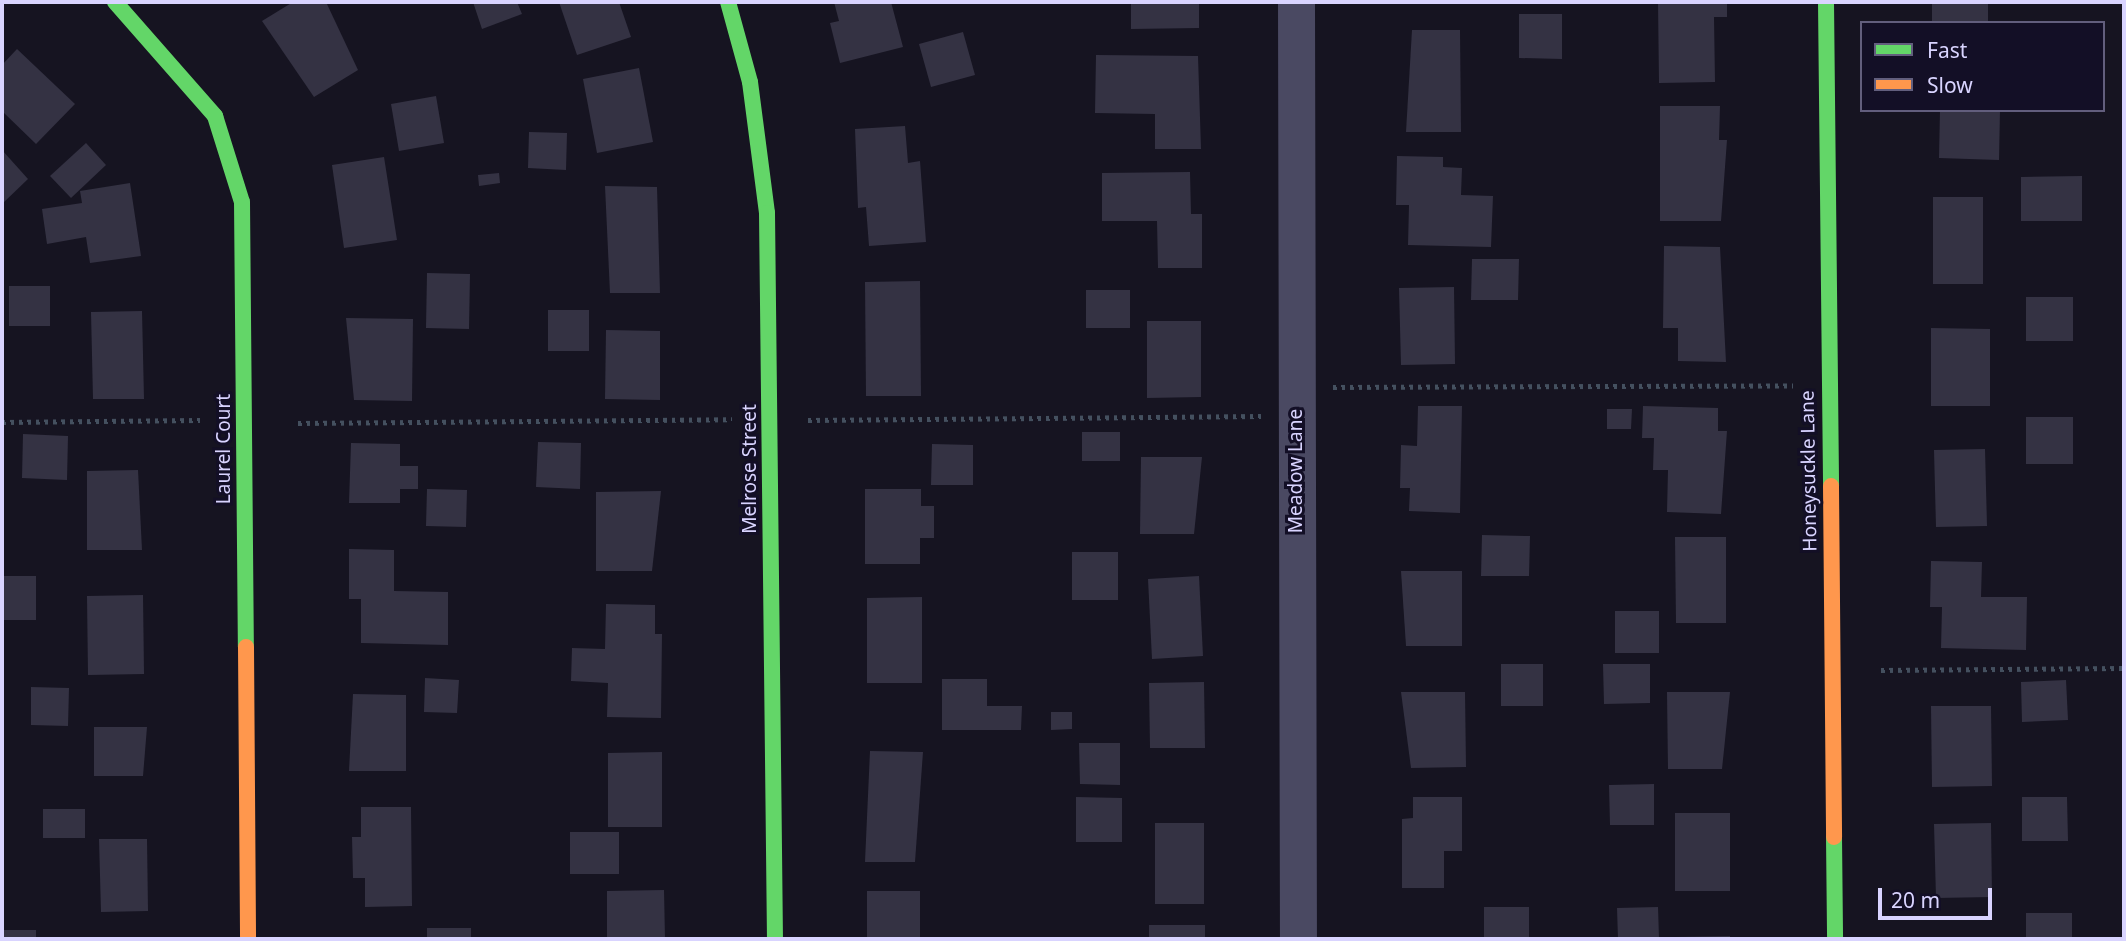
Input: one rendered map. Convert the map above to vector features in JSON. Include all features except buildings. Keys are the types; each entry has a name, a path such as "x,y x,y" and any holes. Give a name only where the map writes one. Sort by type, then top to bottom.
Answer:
{"street":[{"name":"Laurel Court","path":"115,2 196,87 215,116 242,201 248,939"},
{"name":"Melrose Street","path":"728,2 750,82 769,240 775,939"},
{"name":"Meadow Lane","path":"1296,2 1298,939"},
{"name":"Honeysuckle Lane","path":"1826,2 1835,939"}],"path":[{"path":"1329,387 1800,385"},
{"path":"804,420 1267,415"},
{"path":"298,423 740,419"},
{"path":"2,422 200,421"},
{"path":"1881,670 2124,668"}],"traffic: fast":[{"path":"115,2 215,116 242,202 246,647"},
{"path":"728,2 750,82 767,213 775,939"},
{"path":"1826,2 1831,486"},
{"path":"1834,837 1835,939"}],"traffic: slow":[{"path":"1831,486 1834,837"},
{"path":"246,647 248,939"}]}
